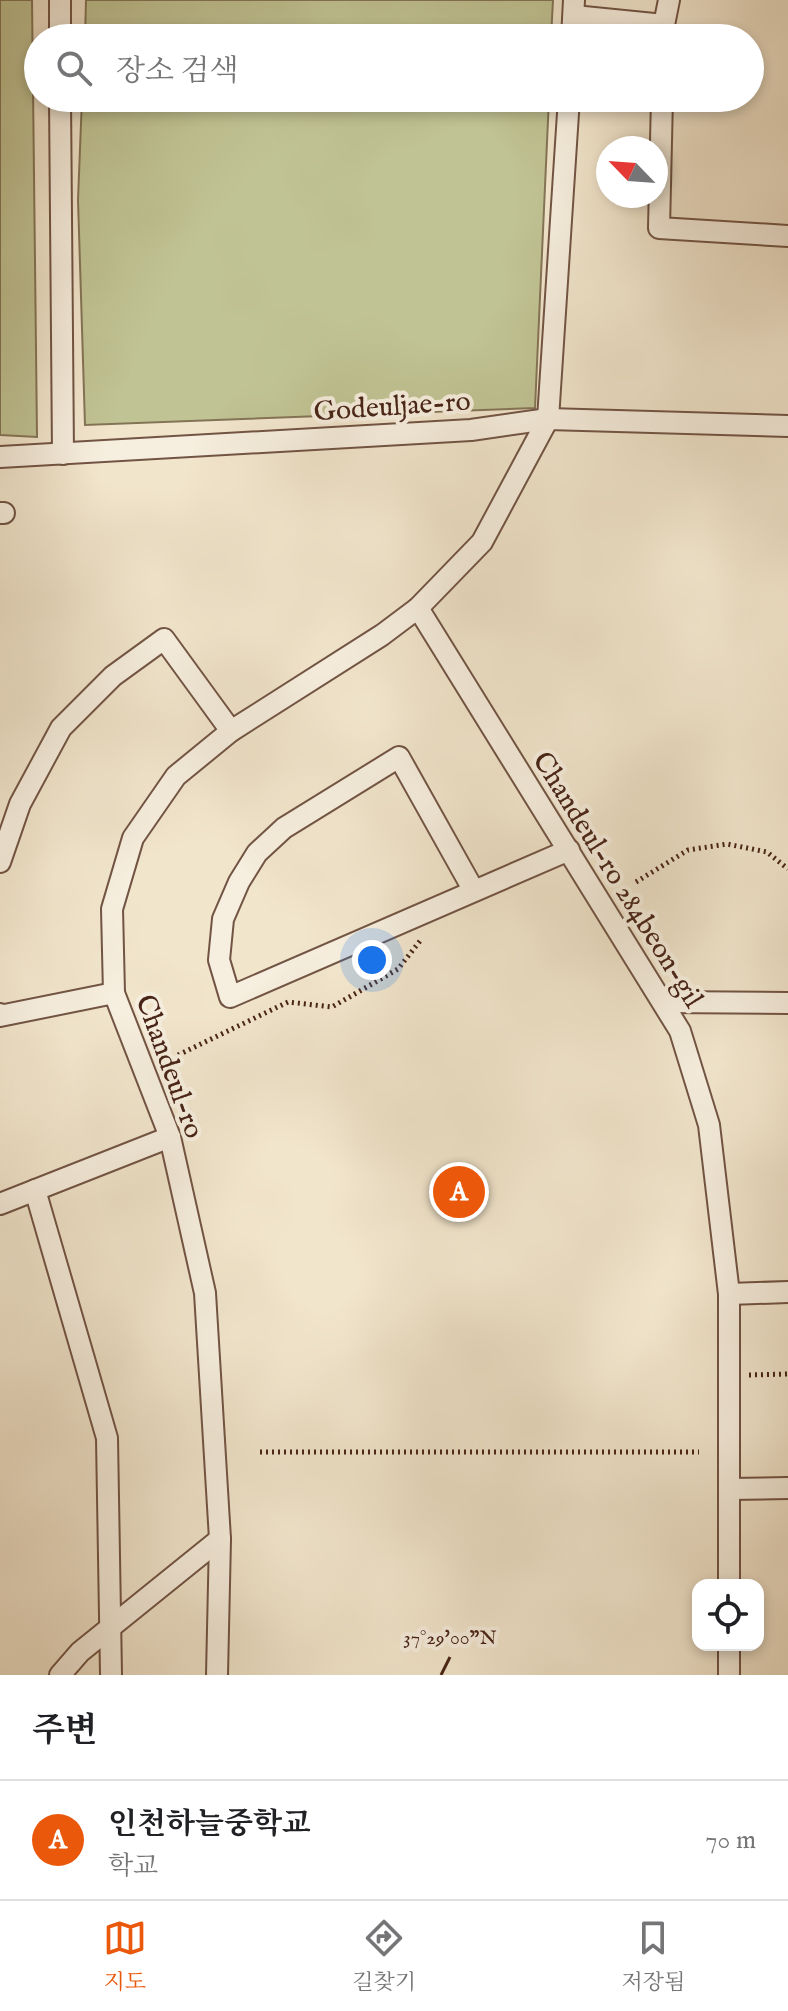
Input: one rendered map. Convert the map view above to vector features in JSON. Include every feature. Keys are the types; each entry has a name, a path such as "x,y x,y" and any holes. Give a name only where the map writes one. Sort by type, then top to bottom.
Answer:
{"street":[{"path":"60,0 60,24"},
{"path":"665,24 669,0"},
{"path":"574,8 634,24"},
{"path":"60,112 63,454"},
{"path":"548,419 568,112"},
{"path":"662,112 659,228 788,236"},
{"name":"Godeuljae-ro","path":"0,457 471,430 548,419 788,426"},
{"name":"Chandeul-ro","path":"217,1675 220,1539 205,1293 170,1137 114,993 112,909 133,838 176,776 231,731 382,635 418,608 482,542 548,419"},
{"name":"Chandeul-ro 284beon-gil","path":"418,608 680,1031 709,1125 729,1294 729,1579"},
{"path":"0,862 20,804 61,728 113,676 164,639 231,731"},
{"path":"474,891 399,757 284,828 257,853 239,882 223,919 219,960 230,997 569,850"},
{"path":"0,1014 114,993"},
{"path":"663,1002 788,1003"},
{"path":"0,1204 170,1137"},
{"path":"35,1190 107,1438 111,1675"},
{"path":"729,1294 788,1292"},
{"path":"730,1489 788,1488"},
{"path":"60,1675 80,1652 220,1539"},
{"path":"729,1651 729,1675"}],"path":[{"path":"636,882 688,850 727,844 767,852 788,869"},
{"path":"178,1055 288,1002 332,1007 398,969 417,941 432,935"},
{"path":"742,1375 788,1374"},
{"path":"260,1452 699,1452"}],"green space":[{"path":"0,0 32,0 32,24 24,24 24,112 33,112 37,437 0,435"},
{"path":"86,0 553,0 552,24 85,24"},
{"path":"81,112 548,112 535,408 85,425 78,200"}],"place":[{"name":"인천하늘중학교","path":"459,1192"}]}
